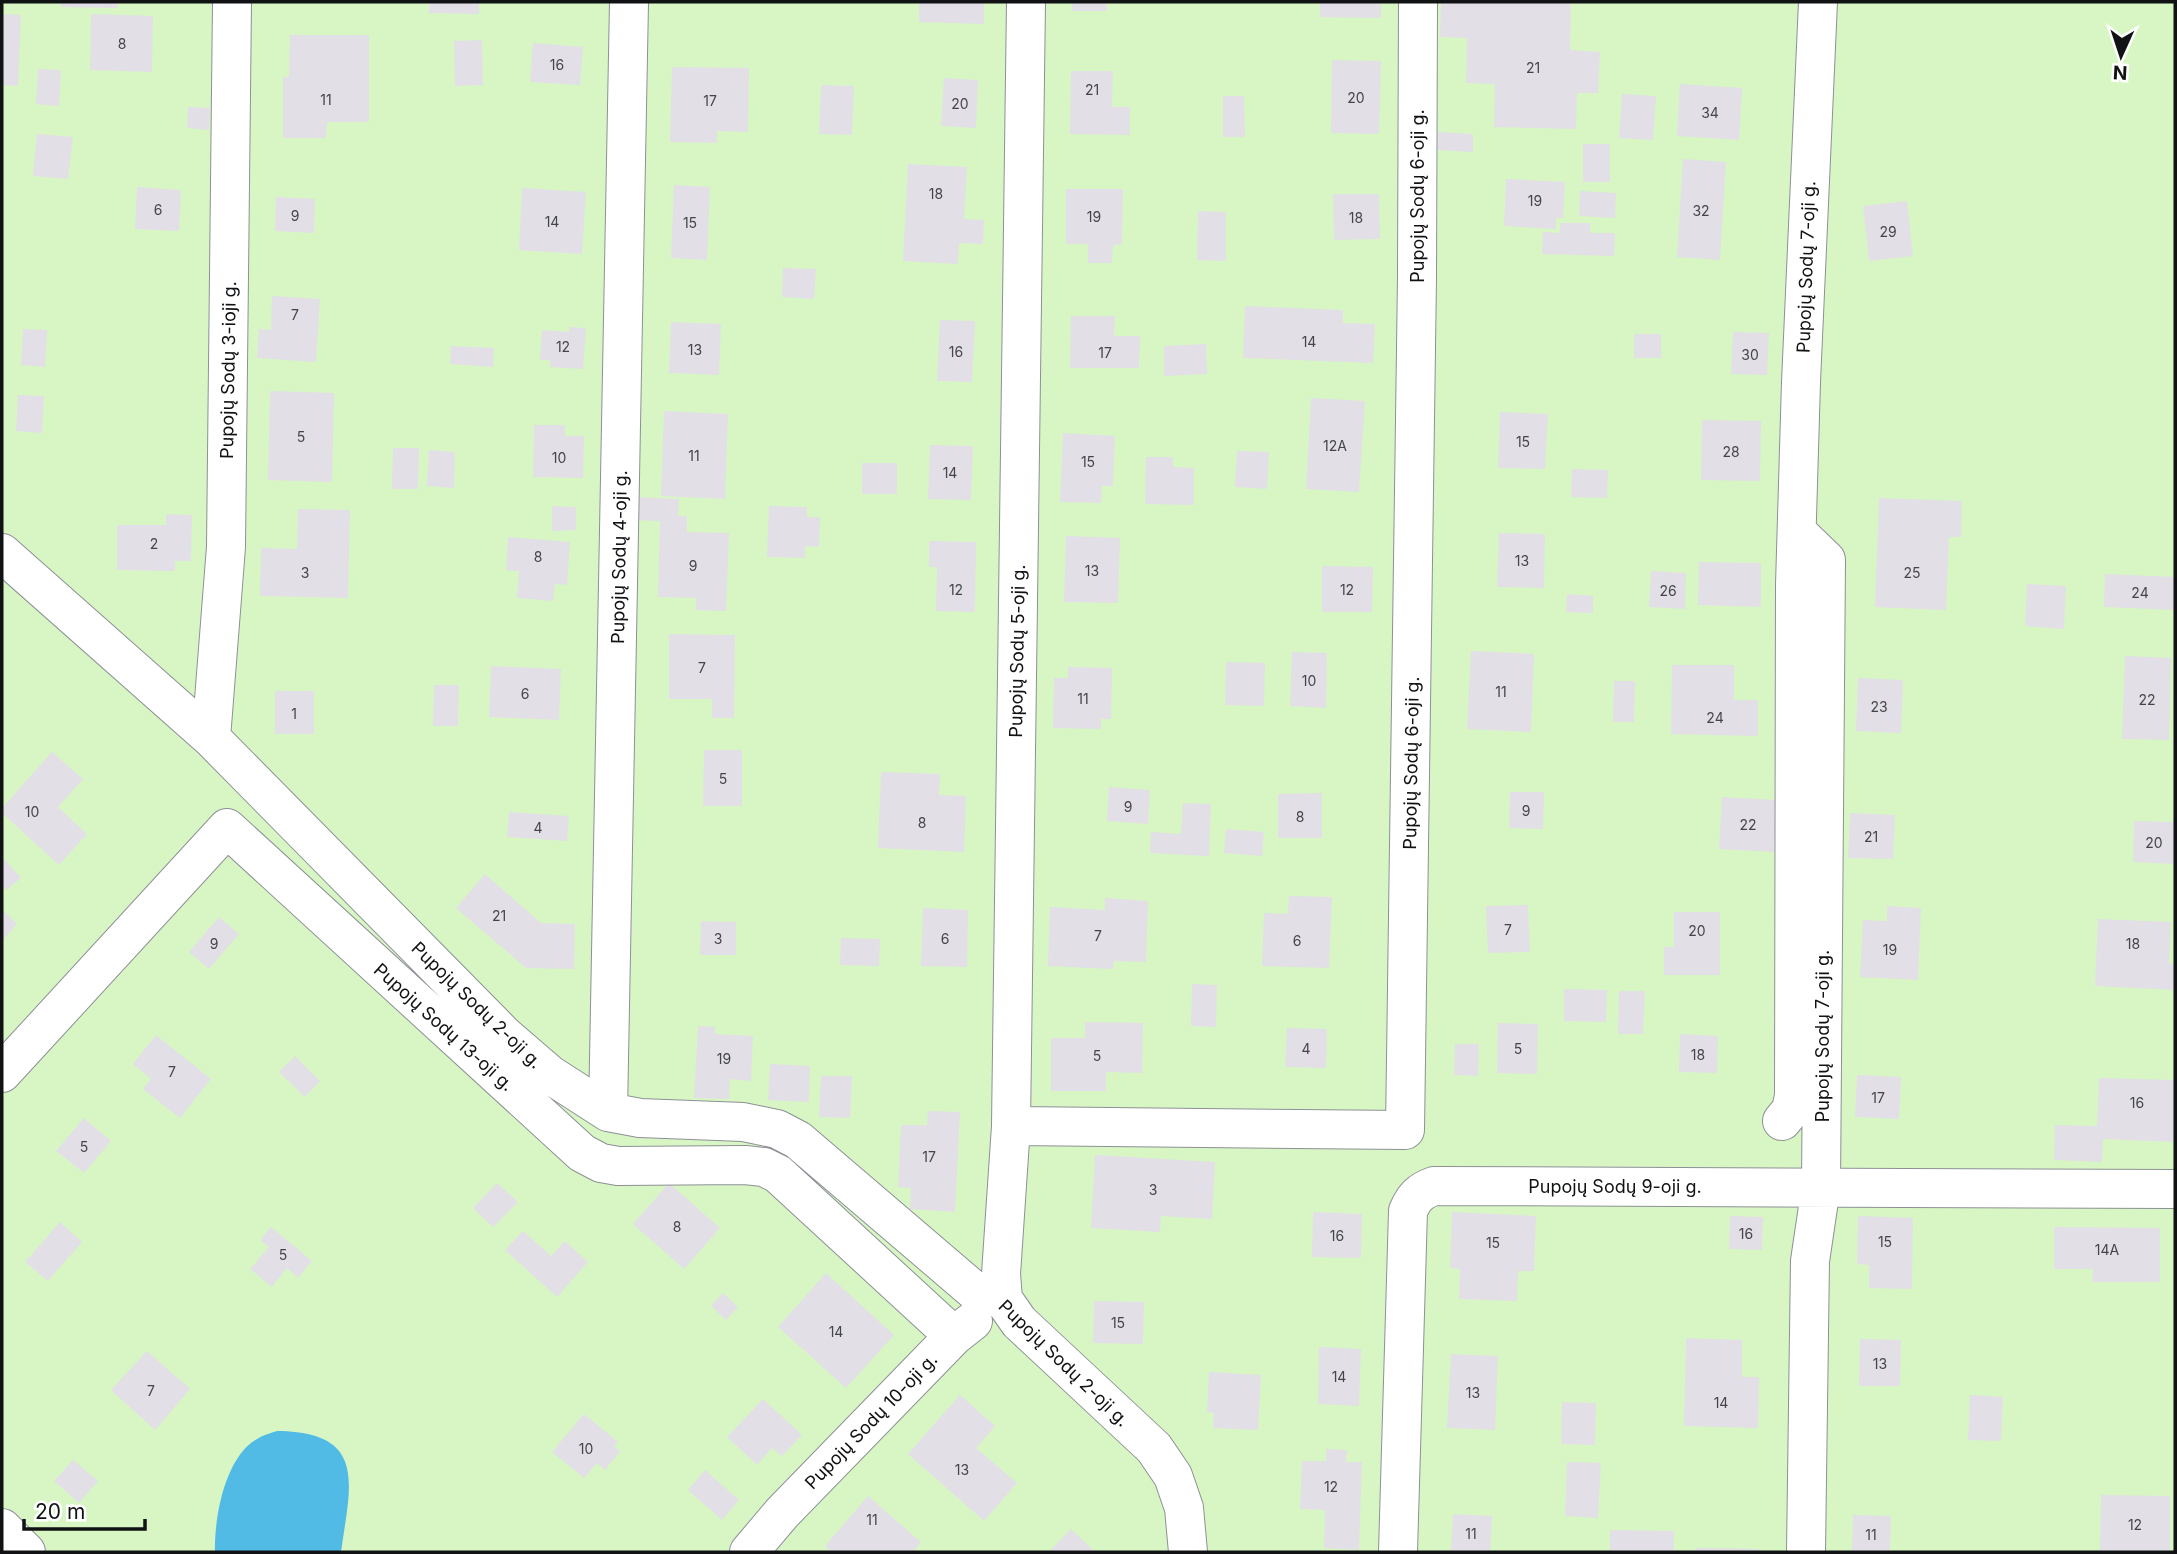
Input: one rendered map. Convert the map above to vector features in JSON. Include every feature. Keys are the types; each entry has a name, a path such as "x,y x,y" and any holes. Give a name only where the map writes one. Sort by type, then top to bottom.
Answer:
{"street":[{"name":"Pupojų Sodų 3-ioji g.","path":"211,738 226,547 232,2"},
{"name":"Pupojų Sodų 4-oji g.","path":"608,1112 629,2"},
{"name":"Pupojų Sodų 5-oji g.","path":"1003,1299 1000,1274 1011,1126 1026,2"},
{"name":"Pupojų Sodų 6-oji g.","path":"1011,1126 1405,1130 1417,277 1418,2"},
{"name":"Pupojų Sodų 7-oji g.","path":"1782,1121 1791,1110 1794,1096 1797,531 1818,2"},
{"name":"Pupojų Sodų 7-oji g.","path":"1797,531 1826,561 1821,1187 1810,1261 1806,1552"},
{"name":"Pupojų Sodų 2-oji g.","path":"2,554 211,738 505,1036 550,1074 608,1112 640,1118 743,1122 777,1129 798,1140 978,1293 1003,1299 1019,1322 1154,1448 1173,1476 1184,1508 1188,1552"},
{"name":"Pupojų Sodų 13-oji g.","path":"2,1073 227,828 582,1153 601,1163 618,1166 764,1167 778,1174 954,1336"},
{"name":"Pupojų Sodų 9-oji g.","path":"1398,1552 1408,1211 1422,1190 1434,1186 2175,1189"},
{"name":"Pupojų Sodų 10-oji g.","path":"749,1552 782,1513 954,1336 1003,1299"},
{"path":"2,1528 26,1552"}],"green space":[{"path":"2,2 2175,2 2175,1552 2,1552"}],"water":[{"path":"277,1431 307,1434 327,1441 340,1452 347,1467 349,1485 341,1552 215,1552 219,1506 229,1474 246,1448 259,1438"}],"building":[{"path":"61,2 118,2 117,8 61,7"},
{"path":"429,2 479,2 479,14 429,13"},
{"path":"919,2 984,2 984,24 919,22"},
{"path":"1072,2 1107,2 1107,11 1072,11"},
{"path":"1320,2 1381,2 1381,18 1320,17"},
{"path":"1441,2 1571,2 1570,50 1600,52 1598,93 1577,93 1576,129 1494,127 1495,84 1466,83 1467,38 1440,37"},
{"path":"2,14 21,15 18,86 2,85"},
{"path":"91,14 153,16 152,72 90,70"},
{"path":"290,35 369,35 369,122 327,122 326,138 283,138 283,77 289,77"},
{"path":"482,40 483,85 455,86 454,41"},
{"path":"533,43 583,47 580,85 530,82"},
{"path":"1332,60 1381,61 1379,134 1331,133"},
{"path":"672,67 749,68 748,132 717,131 717,143 670,142"},
{"path":"38,69 61,70 59,106 36,104"},
{"path":"1071,71 1113,71 1112,107 1130,107 1130,135 1070,134"},
{"path":"944,78 978,80 976,128 941,126"},
{"path":"1680,84 1742,88 1739,140 1677,136"},
{"path":"821,85 854,86 852,135 819,134"},
{"path":"1622,94 1656,96 1653,140 1619,138"},
{"path":"1223,96 1244,96 1245,137 1223,137"},
{"path":"188,107 210,108 209,130 187,128"},
{"path":"1438,132 1473,134 1473,152 1437,150"},
{"path":"37,134 73,137 68,179 33,176"},
{"path":"1583,144 1610,144 1610,182 1583,182"},
{"path":"1683,159 1726,162 1720,260 1677,257"},
{"path":"908,164 967,167 964,219 984,220 983,244 959,243 958,264 903,261"},
{"path":"1506,179 1565,182 1563,218 1556,218 1556,229 1504,226"},
{"path":"674,185 710,187 707,260 671,258"},
{"path":"137,187 181,190 179,231 135,229"},
{"path":"522,188 586,192 582,254 519,250"},
{"path":"1066,189 1123,189 1122,244 1113,245 1112,263 1088,263 1088,244 1066,244"},
{"path":"1580,191 1616,193 1615,218 1579,216"},
{"path":"1333,194 1379,194 1380,239 1334,240"},
{"path":"276,197 315,199 314,233 275,231"},
{"path":"1907,201 1913,256 1869,261 1863,206"},
{"path":"1198,211 1226,212 1226,261 1197,260"},
{"path":"1560,223 1590,223 1590,233 1615,233 1614,256 1542,254 1543,232 1560,233"},
{"path":"783,268 816,269 814,299 782,297"},
{"path":"272,296 320,299 316,362 257,358 259,329 271,330"},
{"path":"1245,306 1343,310 1343,323 1375,324 1373,363 1243,358"},
{"path":"1071,316 1115,316 1114,336 1140,336 1139,368 1070,368"},
{"path":"940,320 975,321 972,382 937,381"},
{"path":"671,322 721,324 719,375 669,373"},
{"path":"569,327 586,328 583,369 550,367 550,360 540,360 542,330 569,332"},
{"path":"23,329 47,330 45,367 21,365"},
{"path":"1733,332 1769,333 1767,375 1731,374"},
{"path":"1634,334 1661,334 1661,358 1634,358"},
{"path":"1206,344 1207,374 1164,376 1164,346"},
{"path":"451,346 494,348 493,367 450,364"},
{"path":"270,391 334,393 332,482 268,480"},
{"path":"18,395 44,396 42,433 16,431"},
{"path":"1311,398 1365,401 1359,492 1306,489"},
{"path":"664,411 728,414 725,499 661,496"},
{"path":"1500,412 1548,414 1545,469 1498,468"},
{"path":"1702,420 1761,421 1760,481 1701,480"},
{"path":"534,425 565,425 565,436 584,436 583,478 533,477"},
{"path":"1063,433 1115,436 1113,486 1102,486 1101,503 1060,502"},
{"path":"930,445 973,446 971,500 928,499"},
{"path":"393,448 419,448 418,489 392,489"},
{"path":"429,450 455,452 454,488 427,486"},
{"path":"1237,451 1269,452 1267,489 1235,487"},
{"path":"1146,457 1173,457 1173,467 1194,468 1194,505 1145,504"},
{"path":"862,463 897,463 897,494 862,494"},
{"path":"1572,469 1608,470 1607,498 1571,497"},
{"path":"635,497 679,499 678,516 687,516 687,532 729,533 726,611 696,610 696,598 658,597 660,521 634,520"},
{"path":"1879,498 1962,501 1961,537 1949,537 1946,610 1875,607"},
{"path":"552,506 576,507 576,530 552,531"},
{"path":"769,506 807,507 807,517 820,517 819,547 805,546 805,558 767,557"},
{"path":"298,509 350,510 348,598 260,596 261,548 297,549"},
{"path":"166,514 192,515 191,561 175,561 175,571 117,570 117,525 166,525"},
{"path":"1499,533 1545,534 1544,588 1497,587"},
{"path":"1066,536 1120,538 1118,603 1064,602"},
{"path":"508,537 570,542 567,585 555,584 553,601 517,598 519,571 506,570"},
{"path":"929,541 976,542 975,612 936,611 937,567 929,567"},
{"path":"1699,562 1761,563 1761,607 1698,605"},
{"path":"1322,566 1373,567 1372,612 1322,612"},
{"path":"1651,571 1686,573 1685,609 1649,607"},
{"path":"2105,574 2175,577 2175,610 2104,607"},
{"path":"2027,584 2066,586 2064,629 2025,626"},
{"path":"1567,594 1593,596 1593,613 1566,612"},
{"path":"669,634 735,635 734,718 712,718 712,699 669,699"},
{"path":"1471,651 1534,654 1531,732 1467,729"},
{"path":"1292,652 1327,653 1326,708 1290,706"},
{"path":"2125,656 2171,658 2169,740 2122,739"},
{"path":"1226,662 1265,663 1264,706 1225,705"},
{"path":"1672,665 1734,665 1734,700 1758,700 1758,736 1671,734"},
{"path":"491,666 561,669 559,720 489,717"},
{"path":"1068,667 1112,668 1111,719 1101,719 1101,729 1053,728 1054,678 1068,678"},
{"path":"1858,678 1903,680 1901,733 1856,731"},
{"path":"1614,681 1635,681 1634,722 1613,722"},
{"path":"434,685 459,685 458,726 433,726"},
{"path":"275,691 314,691 314,734 275,734"},
{"path":"704,750 742,750 742,806 703,806"},
{"path":"52,752 83,779 58,807 87,834 59,865 2,813 2,808"},
{"path":"881,772 940,774 939,795 966,796 964,852 878,848"},
{"path":"1109,787 1150,790 1148,824 1107,821"},
{"path":"1510,792 1544,792 1543,829 1509,828"},
{"path":"1322,793 1322,838 1278,838 1278,794"},
{"path":"1722,797 1777,800 1774,852 1719,849"},
{"path":"1183,803 1211,804 1209,856 1150,853 1151,832 1181,834"},
{"path":"509,812 569,816 567,841 507,837"},
{"path":"1850,813 1895,815 1893,859 1848,858"},
{"path":"2134,821 2175,822 2175,864 2133,862"},
{"path":"1226,829 1264,832 1262,856 1224,853"},
{"path":"4,859 21,878 6,890 2,885"},
{"path":"485,874 541,923 575,924 574,969 526,968 456,908"},
{"path":"1289,896 1332,897 1329,968 1262,966 1264,913 1288,914"},
{"path":"1105,898 1148,901 1146,962 1114,961 1113,969 1048,966 1050,907 1105,910"},
{"path":"1528,905 1530,952 1488,953 1486,906"},
{"path":"1887,906 1921,908 1918,980 1860,977 1863,920 1887,921"},
{"path":"923,908 968,910 967,967 921,966"},
{"path":"2,909 17,924 2,941"},
{"path":"1674,912 1720,912 1720,975 1664,975 1664,947 1674,947"},
{"path":"219,917 239,934 209,969 189,952"},
{"path":"2098,919 2171,922 2169,963 2175,964 2175,990 2095,986"},
{"path":"701,921 736,922 736,955 700,955"},
{"path":"841,938 880,939 879,966 840,965"},
{"path":"1192,984 1217,985 1216,1027 1191,1026"},
{"path":"1564,989 1607,990 1606,1022 1564,1021"},
{"path":"1619,991 1645,991 1643,1034 1618,1034"},
{"path":"1085,1022 1143,1023 1142,1073 1106,1072 1106,1091 1051,1091 1051,1038 1085,1038"},
{"path":"1498,1023 1538,1024 1537,1074 1497,1073"},
{"path":"698,1026 715,1027 715,1034 753,1036 751,1081 730,1079 729,1099 694,1098"},
{"path":"1287,1028 1327,1029 1326,1068 1285,1067"},
{"path":"1680,1034 1718,1036 1717,1073 1679,1072"},
{"path":"156,1035 211,1079 180,1118 143,1089 151,1079 133,1064"},
{"path":"1455,1044 1479,1044 1478,1076 1454,1075"},
{"path":"295,1056 320,1081 305,1097 279,1072"},
{"path":"770,1064 810,1066 809,1102 768,1100"},
{"path":"1857,1075 1901,1077 1899,1119 1855,1117"},
{"path":"821,1076 852,1076 850,1118 819,1117"},
{"path":"2099,1078 2175,1080 2175,1142 2103,1139 2102,1162 2054,1160 2055,1125 2097,1126"},
{"path":"928,1111 960,1112 955,1212 910,1209 911,1188 898,1187 901,1125 927,1125"},
{"path":"84,1118 111,1141 84,1173 56,1151"},
{"path":"1095,1155 1215,1162 1212,1219 1161,1216 1160,1232 1091,1228"},
{"path":"497,1183 518,1202 493,1227 473,1208"},
{"path":"669,1183 720,1228 684,1269 633,1224"},
{"path":"1313,1212 1362,1214 1361,1258 1312,1257"},
{"path":"1452,1212 1536,1216 1534,1271 1518,1271 1517,1301 1459,1299 1460,1269 1450,1268"},
{"path":"1730,1216 1763,1217 1762,1250 1729,1249"},
{"path":"1858,1216 1913,1218 1912,1289 1869,1288 1869,1265 1857,1264"},
{"path":"60,1222 82,1242 48,1281 25,1262"},
{"path":"271,1227 312,1261 298,1278 287,1268 272,1287 250,1269 269,1247 260,1240"},
{"path":"2054,1227 2160,1228 2160,1282 2092,1282 2093,1269 2054,1269"},
{"path":"523,1231 551,1256 565,1241 588,1262 557,1297 505,1250"},
{"path":"826,1273 894,1335 846,1388 778,1327"},
{"path":"723,1293 738,1307 726,1320 711,1306"},
{"path":"1094,1301 1144,1302 1143,1344 1093,1343"},
{"path":"1686,1338 1742,1340 1742,1377 1759,1377 1758,1428 1684,1426"},
{"path":"1860,1339 1901,1340 1900,1386 1859,1386"},
{"path":"1319,1347 1361,1349 1359,1406 1318,1404"},
{"path":"147,1351 190,1389 155,1430 111,1390"},
{"path":"1451,1354 1498,1356 1495,1430 1447,1428"},
{"path":"1209,1372 1261,1375 1258,1430 1213,1428 1214,1413 1207,1412"},
{"path":"960,1395 995,1426 976,1448 1017,1483 984,1521 908,1454"},
{"path":"1970,1395 2003,1397 2001,1441 1968,1440"},
{"path":"763,1399 802,1435 782,1456 772,1448 757,1465 727,1437"},
{"path":"1562,1402 1596,1403 1595,1445 1561,1444"},
{"path":"584,1414 618,1442 614,1446 620,1451 605,1470 597,1463 584,1478 552,1452"},
{"path":"1326,1449 1347,1450 1346,1462 1362,1462 1359,1550 1324,1548 1325,1510 1300,1509 1302,1461 1326,1461"},
{"path":"73,1460 98,1481 79,1503 54,1481"},
{"path":"1567,1462 1601,1463 1598,1518 1565,1516"},
{"path":"705,1470 739,1500 722,1520 688,1490"},
{"path":"2101,1495 2170,1496 2170,1552 2100,1552"},
{"path":"868,1496 921,1542 913,1552 832,1552 825,1546"},
{"path":"1453,1514 1492,1516 1490,1552 1451,1551"},
{"path":"1853,1515 1891,1516 1890,1552 1852,1552"},
{"path":"1071,1529 1095,1552 1049,1552"},
{"path":"1610,1530 1674,1531 1674,1552 1610,1552"},
{"path":"1695,1548 1759,1549 1759,1552 1695,1552"}]}
